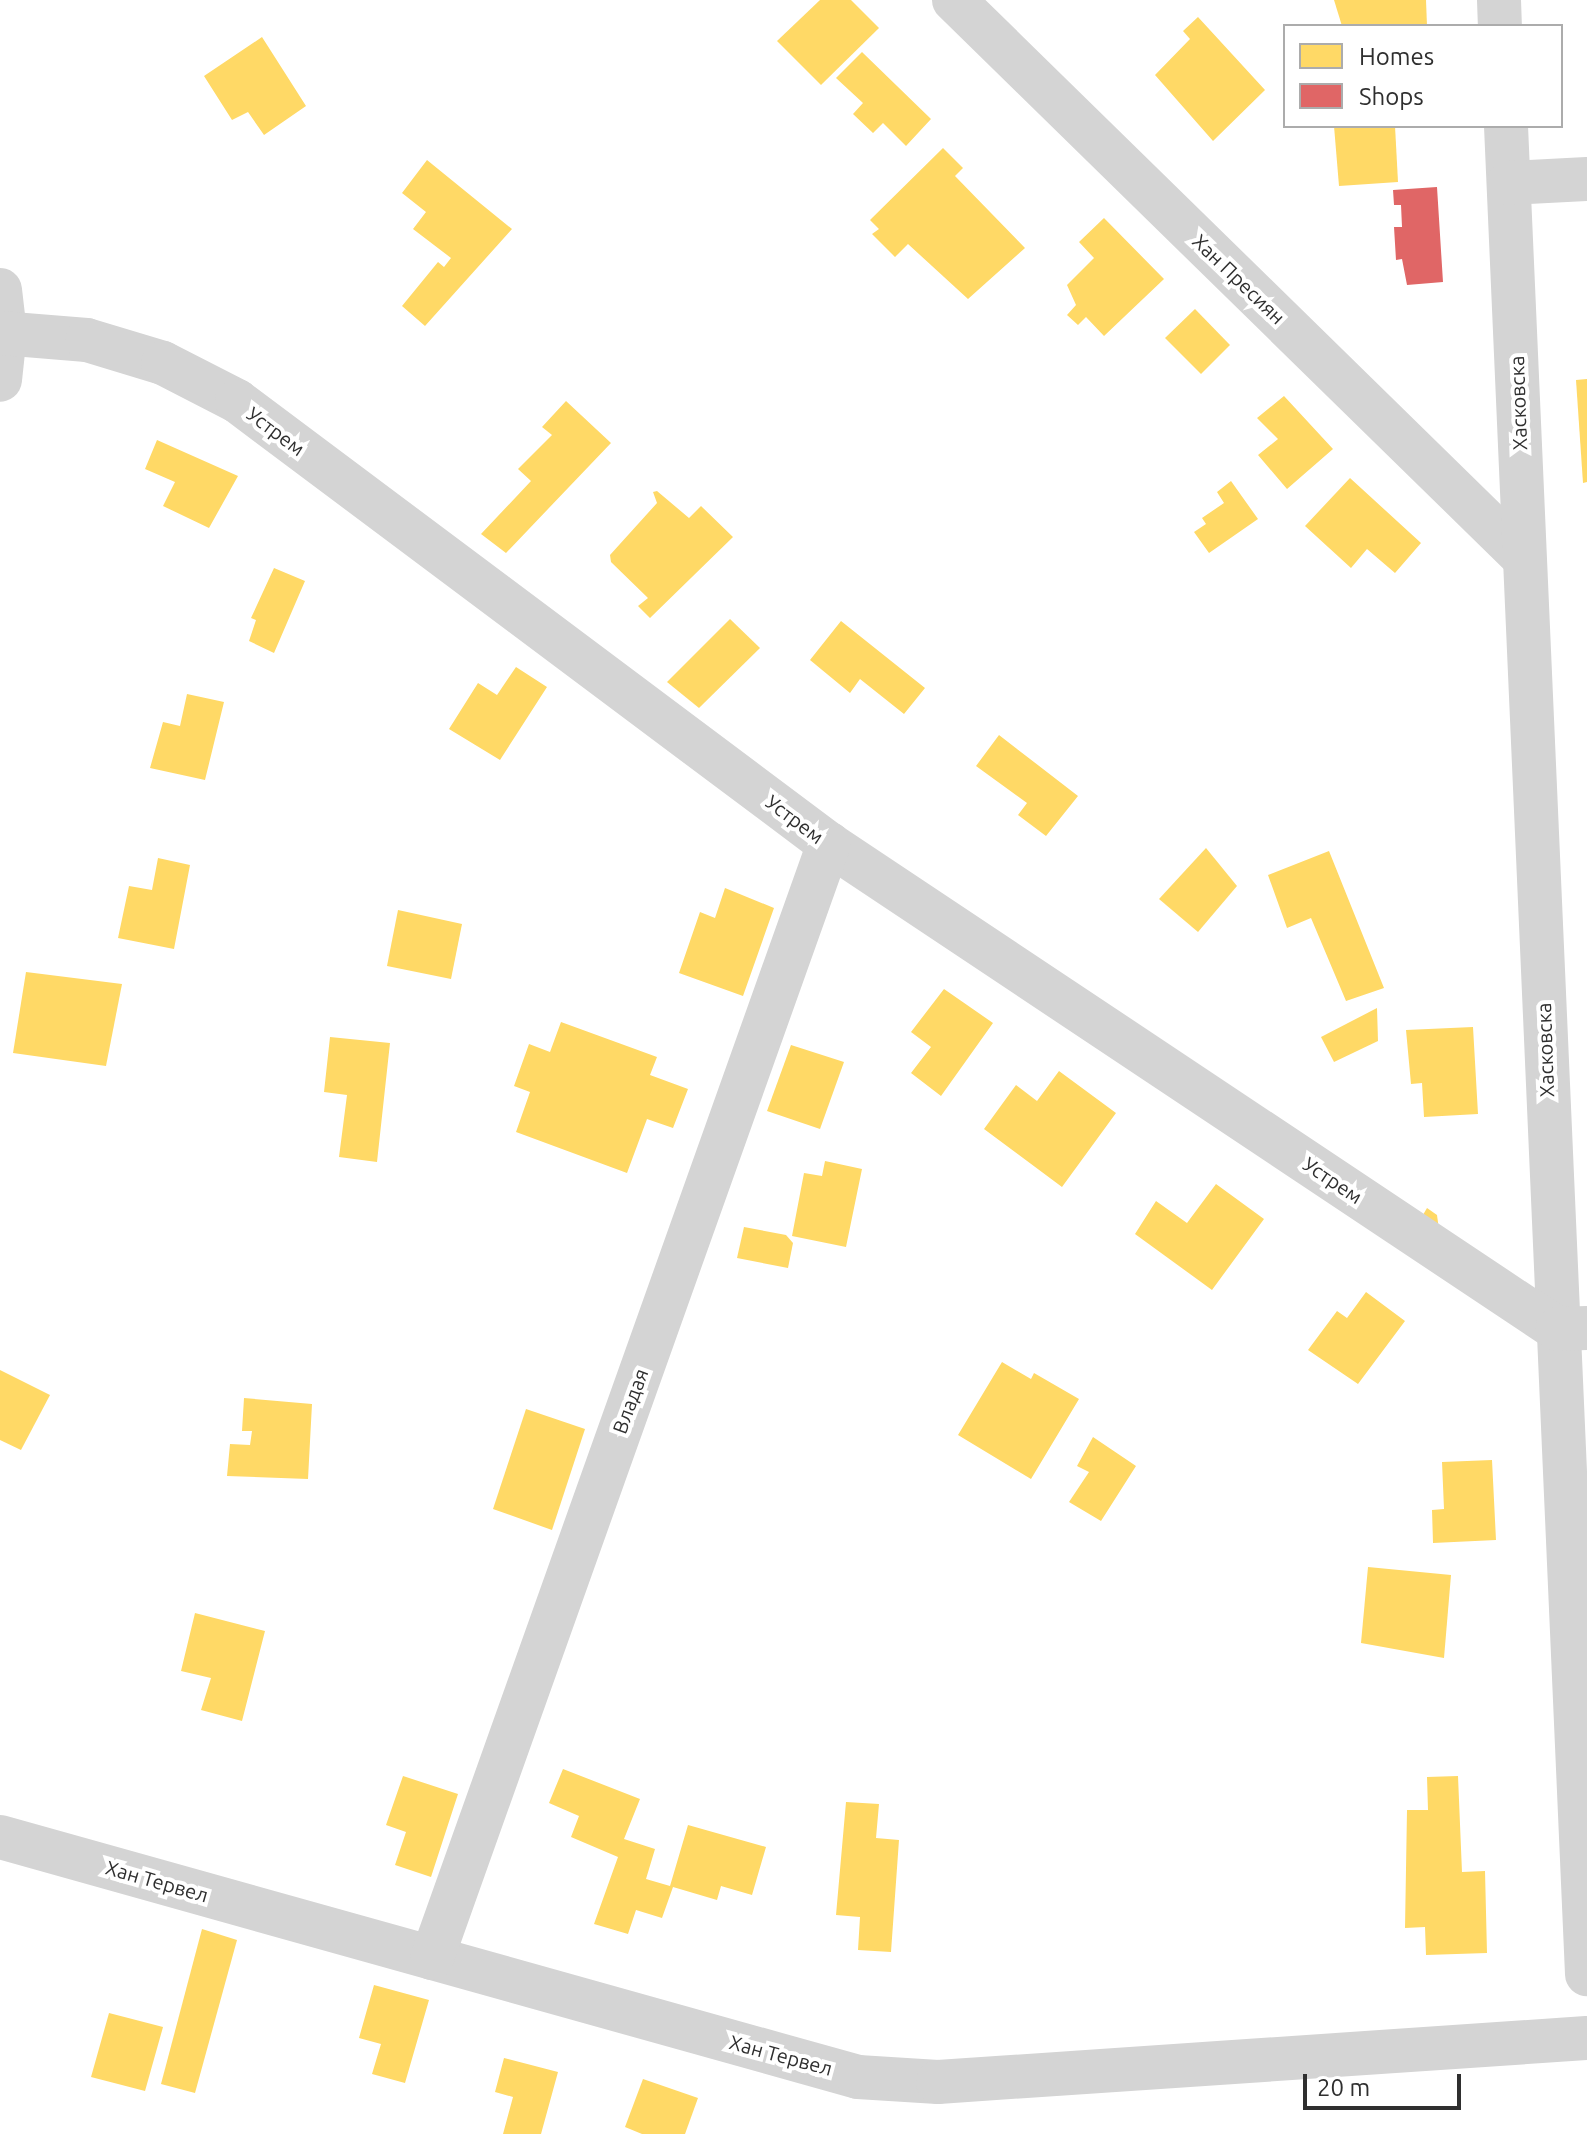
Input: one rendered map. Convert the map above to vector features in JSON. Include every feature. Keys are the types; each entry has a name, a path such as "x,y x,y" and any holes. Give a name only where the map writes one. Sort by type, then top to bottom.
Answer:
{"street":[{"name":"Хан Пресиян","path":"954,0 1524,558"},
{"path":"1499,0 1500,24"},
{"name":"Хасковска","path":"1506,128 1524,558 1572,1328 1587,1974"},
{"path":"1509,183 1587,179"},
{"path":"0,290 0,380"},
{"name":"Устрем","path":"2,333 87,340 175,369 237,401 829,844 1572,1328"},
{"name":"Владая","path":"432,1958 829,844"},
{"name":"Хан Тервел","path":"0,1837 858,2077 901,2082 1587,2038"}],"building: Homes":[{"path":"820,0 851,0 879,28 821,85 777,41"},
{"path":"1334,0 1426,0 1427,24 1341,24"},
{"path":"1198,17 1265,90 1213,141 1155,75 1190,39 1183,31"},
{"path":"262,37 306,106 264,135 248,112 232,120 204,76"},
{"path":"862,52 931,119 906,146 883,123 873,133 853,114 863,103 836,78"},
{"path":"1334,128 1395,128 1398,182 1339,186"},
{"path":"943,148 963,168 955,176 1025,248 968,299 908,244 895,257 872,234 879,229 870,220"},
{"path":"427,160 512,229 425,326 402,306 438,262 444,267 451,258 413,229 426,212 402,193"},
{"path":"1104,218 1164,279 1104,336 1086,317 1078,325 1067,315 1076,305 1067,285 1094,258 1079,242"},
{"path":"1195,309 1230,345 1201,374 1165,338"},
{"path":"1587,379 1587,482 1583,483 1576,380"},
{"path":"1284,396 1333,449 1287,489 1258,455 1278,439 1257,418"},
{"path":"566,401 611,443 506,553 481,534 531,481 518,469 552,435 542,427"},
{"path":"157,440 238,476 209,528 163,506 175,482 145,469"},
{"path":"1350,478 1421,543 1395,573 1367,549 1351,568 1305,526"},
{"path":"1231,481 1258,519 1209,553 1194,532 1206,524 1202,518 1224,503 1217,492"},
{"path":"657,491 689,518 701,506 733,537 650,618 638,606 648,598 611,562 610,555 657,503 653,492"},
{"path":"274,568 305,581 274,653 249,641 256,620 251,618"},
{"path":"730,619 760,648 699,708 667,682"},
{"path":"841,621 925,688 904,714 860,679 850,693 810,660"},
{"path":"516,667 547,687 500,760 449,729 478,683 497,695"},
{"path":"187,694 224,702 205,780 150,768 163,722 180,726"},
{"path":"999,735 1078,796 1046,836 1018,815 1027,803 976,766"},
{"path":"1206,848 1237,886 1198,932 1159,899"},
{"path":"1329,851 1384,988 1346,1001 1311,918 1287,928 1268,875"},
{"path":"158,858 190,865 174,949 118,938 129,886 152,890"},
{"path":"725,888 774,908 743,996 679,973 700,912 715,918"},
{"path":"398,910 462,924 451,979 387,966"},
{"path":"26,972 122,984 106,1066 13,1053"},
{"path":"944,989 993,1023 941,1096 911,1073 931,1047 911,1032"},
{"path":"1377,1008 1378,1041 1334,1062 1321,1037"},
{"path":"561,1022 657,1057 650,1075 688,1089 673,1128 647,1119 627,1173 516,1132 530,1092 514,1086 529,1044 550,1052"},
{"path":"1473,1027 1478,1114 1424,1117 1422,1083 1411,1084 1406,1030"},
{"path":"330,1037 390,1043 377,1162 339,1157 347,1095 324,1092"},
{"path":"791,1045 844,1062 820,1129 767,1111"},
{"path":"1059,1071 1116,1113 1062,1187 984,1129 1016,1085 1037,1101"},
{"path":"825,1161 862,1169 846,1247 792,1236 804,1173 822,1176"},
{"path":"1216,1184 1264,1219 1212,1290 1135,1234 1156,1201 1187,1223"},
{"path":"1427,1208 1437,1215 1439,1230 1420,1220"},
{"path":"744,1227 786,1235 793,1243 788,1268 737,1258"},
{"path":"1366,1292 1405,1321 1358,1384 1308,1350 1337,1311 1347,1318"},
{"path":"1002,1362 1031,1379 1034,1373 1079,1399 1031,1479 958,1435"},
{"path":"0,1370 50,1395 21,1450 0,1440"},
{"path":"244,1398 312,1404 308,1479 227,1476 230,1444 250,1445 252,1431 242,1431"},
{"path":"526,1409 585,1429 552,1530 493,1509"},
{"path":"1093,1437 1136,1466 1101,1521 1069,1502 1089,1472 1077,1466"},
{"path":"1492,1460 1496,1540 1433,1543 1432,1510 1444,1509 1442,1462"},
{"path":"1368,1567 1451,1575 1444,1658 1361,1643"},
{"path":"195,1613 265,1631 242,1721 201,1710 211,1678 181,1671"},
{"path":"563,1769 640,1799 624,1839 655,1849 646,1879 670,1886 688,1825 766,1847 752,1895 721,1886 717,1900 673,1887 662,1918 636,1910 628,1934 594,1924 618,1857 571,1837 579,1816 549,1803"},
{"path":"403,1776 458,1794 431,1877 395,1865 406,1832 386,1825"},
{"path":"1458,1776 1462,1872 1485,1871 1487,1953 1426,1955 1425,1927 1405,1928 1407,1810 1428,1810 1427,1777"},
{"path":"846,1802 879,1804 876,1838 899,1840 891,1952 858,1950 860,1917 836,1915"},
{"path":"202,1929 237,1940 195,2093 161,2084"},
{"path":"374,1985 429,2000 405,2083 372,2074 381,2044 359,2038"},
{"path":"109,2013 163,2027 145,2091 91,2077"},
{"path":"504,2058 558,2072 541,2134 503,2134 513,2097 495,2092"},
{"path":"643,2079 698,2098 685,2134 642,2134 625,2127"}],"building: Shops":[{"path":"1437,187 1443,282 1407,285 1402,259 1396,260 1394,227 1402,227 1401,205 1394,205 1393,190"}]}
